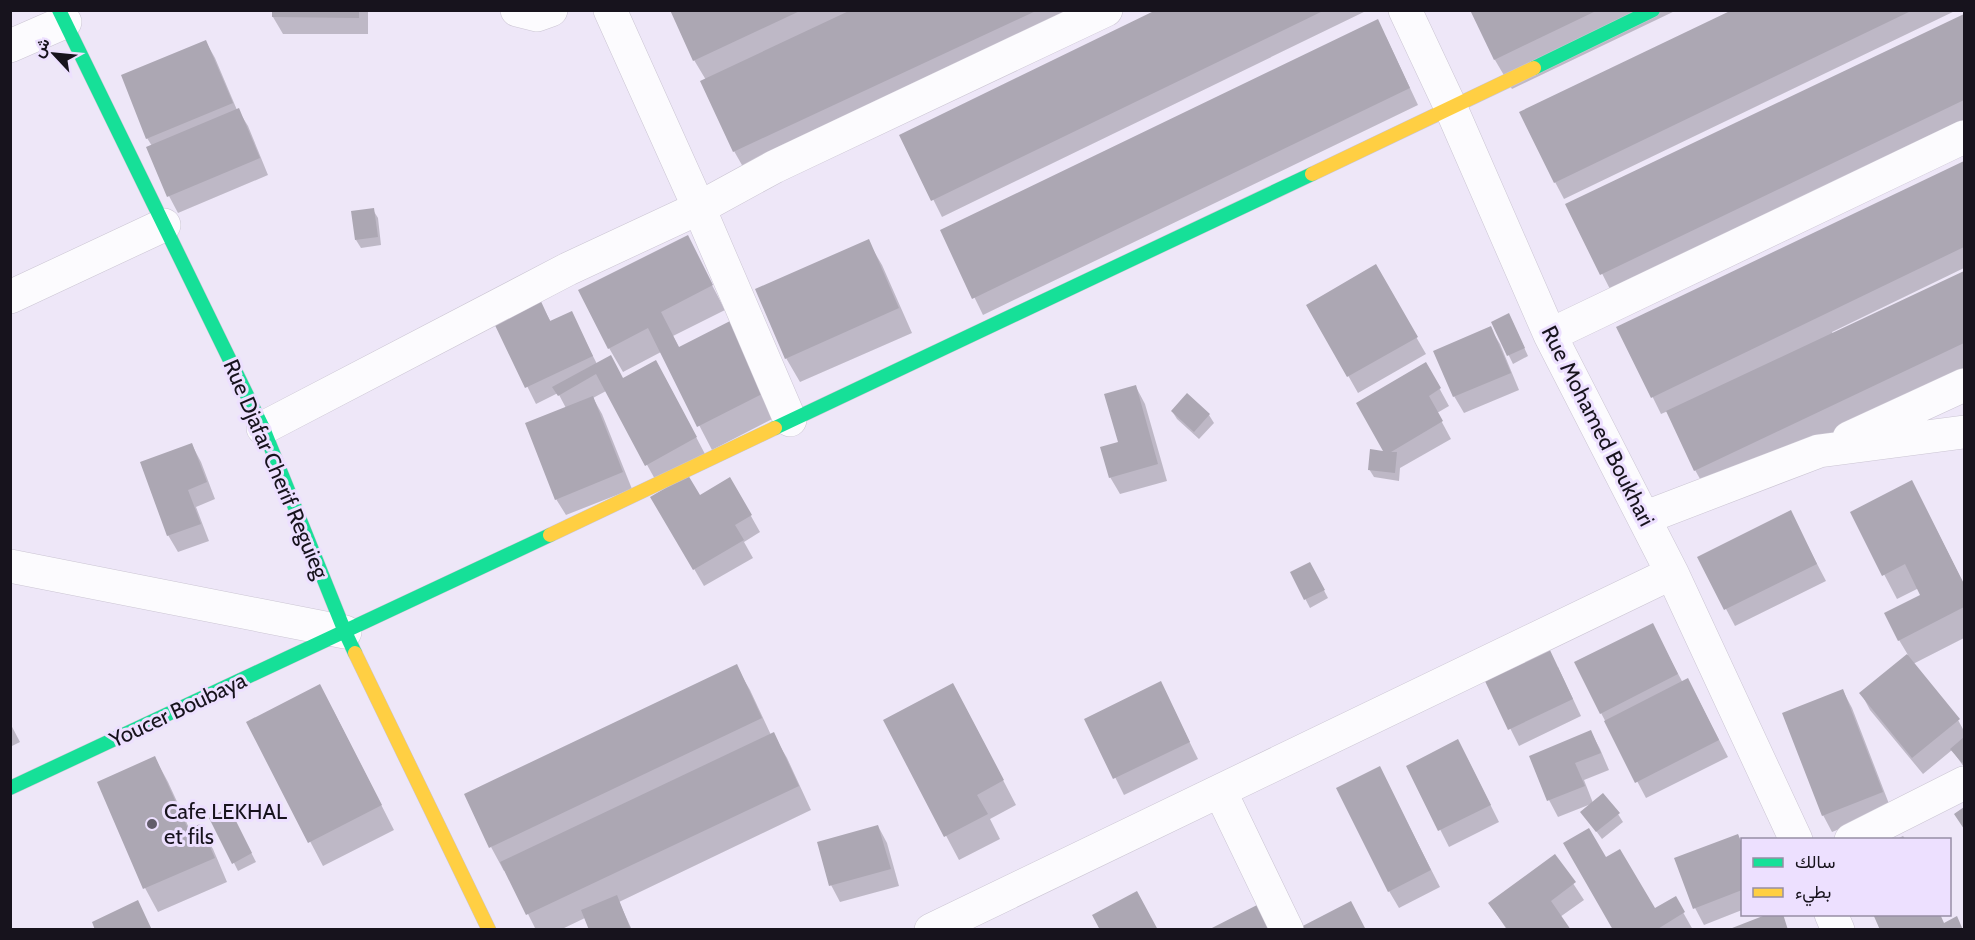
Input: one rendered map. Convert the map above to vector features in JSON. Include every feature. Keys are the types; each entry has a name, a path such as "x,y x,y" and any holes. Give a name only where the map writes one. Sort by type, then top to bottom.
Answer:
{"street":[{"path":"517,10 537,15 551,10"},
{"path":"610,10 699,208 790,420"},
{"path":"262,428 568,269 699,208 774,167 1106,10"},
{"name":"Rue Mohamed Boukhari","path":"1405,10 1550,334 1672,573 1795,838"},
{"name":"Youcer Boubaya","path":"10,788 345,632 1653,10"},
{"path":"10,46 62,16"},
{"name":"Rue Djafar Cherif Reguieg","path":"62,16 262,428 345,632 489,930"},
{"path":"1550,334 1965,137"},
{"path":"10,297 164,225"},
{"path":"1644,518 1819,452 1965,385"},
{"path":"1819,452 1965,432"},
{"path":"10,566 345,632"},
{"path":"931,930 1672,573"},
{"path":"1855,838 1965,783"},
{"path":"1220,791 1287,930"},
{"path":"1831,916 1838,930"}],"building":[{"path":"272,10 359,10 359,18 272,17"},
{"path":"670,10 802,10 693,61"},
{"path":"851,10 1038,10 733,152 700,81"},
{"path":"1156,10 1325,10 931,201 899,135"},
{"path":"1470,10 1598,10 1494,60"},
{"path":"1732,10 1913,10 1554,183 1519,112"},
{"path":"1964,14 1964,100 1600,275 1565,204"},
{"path":"1378,19 1410,88 972,299 940,230"},
{"path":"206,40 233,103 146,139 121,75"},
{"path":"239,108 260,158 167,197 146,147"},
{"path":"1964,161 1964,247 1651,398 1616,327"},
{"path":"374,208 378,237 355,240 351,211"},
{"path":"688,235 713,285 661,312 679,347 734,319 770,390 697,427 648,328 608,349 578,290"},
{"path":"869,239 899,308 785,359 755,289"},
{"path":"1376,264 1418,337 1347,377 1306,305"},
{"path":"1964,271 1964,343 1694,471 1666,411"},
{"path":"539,297 550,321 572,311 593,356 525,388 492,319"},
{"path":"1509,313 1525,348 1507,356 1491,322"},
{"path":"1491,326 1511,373 1453,397 1433,351"},
{"path":"611,355 623,378 656,360 697,437 645,466 596,374 558,396 552,387"},
{"path":"1426,362 1441,388 1429,396 1443,421 1391,452 1397,452 1395,473 1368,470 1370,449 1383,451 1356,403"},
{"path":"1136,385 1158,464 1109,478 1100,447 1118,442 1104,394"},
{"path":"1187,393 1210,414 1194,432 1171,411"},
{"path":"593,396 623,472 555,500 525,423"},
{"path":"192,443 207,482 188,490 201,524 167,536 140,462"},
{"path":"688,475 700,495 730,477 752,515 735,525 744,540 693,570 650,497"},
{"path":"1912,480 1964,584 1964,607 1898,641 1884,613 1920,595 1905,564 1882,576 1850,512"},
{"path":"1791,510 1817,564 1724,610 1697,557"},
{"path":"1310,562 1325,590 1304,600 1290,572"},
{"path":"1653,623 1678,674 1600,714 1574,662"},
{"path":"1549,648 1573,699 1508,730 1484,679"},
{"path":"1907,654 1960,719 1912,758 1859,693"},
{"path":"737,664 762,718 489,848 464,794"},
{"path":"1688,678 1719,740 1635,783 1604,721"},
{"path":"1161,681 1190,742 1113,779 1084,719"},
{"path":"953,683 1004,780 977,795 988,814 944,837 883,720"},
{"path":"320,684 382,805 308,843 246,722"},
{"path":"1843,689 1883,792 1822,816 1782,713"},
{"path":"1591,730 1601,753 1575,763 1585,786 1547,801 1529,756"},
{"path":"774,732 799,786 526,915 500,862"},
{"path":"1964,737 1964,761 1962,763 1950,749"},
{"path":"1458,739 1491,805 1438,831 1406,766"},
{"path":"155,756 188,829 200,824 215,858 143,889 97,782"},
{"path":"1380,766 1431,870 1388,892 1336,788"},
{"path":"1603,793 1620,813 1596,832 1580,812"},
{"path":"229,807 252,853 232,864 209,818"},
{"path":"1964,807 1964,829 1954,814"},
{"path":"878,825 891,869 829,886 817,842"},
{"path":"1589,828 1606,857 1620,849 1655,908 1676,896 1685,912 1656,930 1613,930 1563,843"},
{"path":"1738,834 1741,842 1741,890 1693,909 1674,858"},
{"path":"1555,854 1576,882 1551,901 1571,930 1508,930 1488,903"},
{"path":"1137,891 1158,930 1100,930 1092,915"},
{"path":"617,895 631,930 589,930 581,910"},
{"path":"138,900 152,930 95,930 92,922"},
{"path":"1351,901 1366,930 1295,930"},
{"path":"1261,903 1274,930 1208,930"},
{"path":"1763,916 1784,916 1788,930 1727,930"},
{"path":"1874,916 1941,916 1944,923 1957,916 1963,930 1880,930"}],"traffic: fast":[{"path":"59,10 263,428 355,653"},
{"path":"1534,68 1653,10"},
{"path":"775,428 1312,174"},
{"path":"10,788 550,535"}],"traffic: slow":[{"path":"1312,174 1534,68"},
{"path":"550,535 775,428"},
{"path":"355,653 489,930"}],"place":[{"name":"Cafe LEKHAL et fils","path":"152,824"}]}
